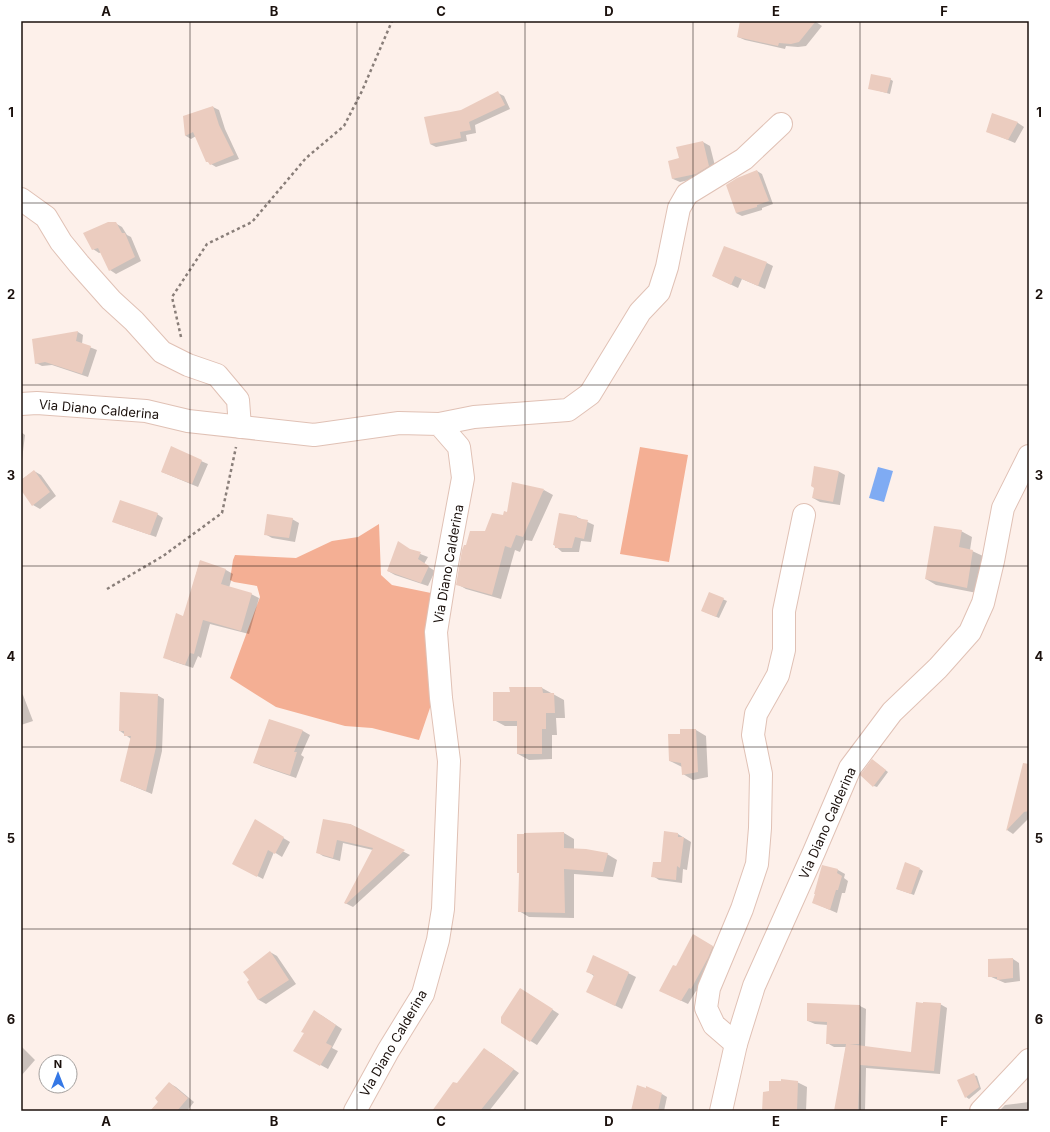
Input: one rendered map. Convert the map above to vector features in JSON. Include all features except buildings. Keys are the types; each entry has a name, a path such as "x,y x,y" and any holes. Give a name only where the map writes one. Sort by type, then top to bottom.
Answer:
{"main road":[{"path":"439,424 474,417 568,410 590,394 640,312 659,292 667,267 679,208 687,194 744,159 781,124"},
{"path":"21,199 46,217 61,242 79,264 111,300 134,321 162,352 188,365 217,375 238,400 240,427"},
{"name":"Via Diano Calderina","path":"21,404 37,403 146,411 188,421 314,435 399,423 439,424 459,447 464,478 446,569 436,632 440,698 449,760 443,909 438,940 423,994 369,1084 355,1111"},
{"name":"Via Diano Calderina","path":"721,1111 736,1044 754,986 850,768 892,712 938,668 970,632 983,603 1004,508 1029,456"},
{"path":"736,1044 714,1025 706,1008 709,988 742,909 757,864 760,828 761,774 753,735 756,714 778,675 783,656 784,611 804,515"},
{"path":"981,1111 1029,1060"}],"path":[{"path":"188,365 172,297 207,244 252,222 306,158 344,126 362,91 392,21"},
{"path":"107,589 163,556 222,513 240,427"}],"shaded area":[{"path":"640,447 688,455 669,562 620,554"},
{"path":"379,524 381,575 392,585 431,593 426,632 432,702 419,740 372,728 345,726 276,707 230,678 260,597 257,586 230,580 235,555 296,558 332,541 358,537"}],"water":[{"path":"878,467 893,471 884,502 869,498"}]}
